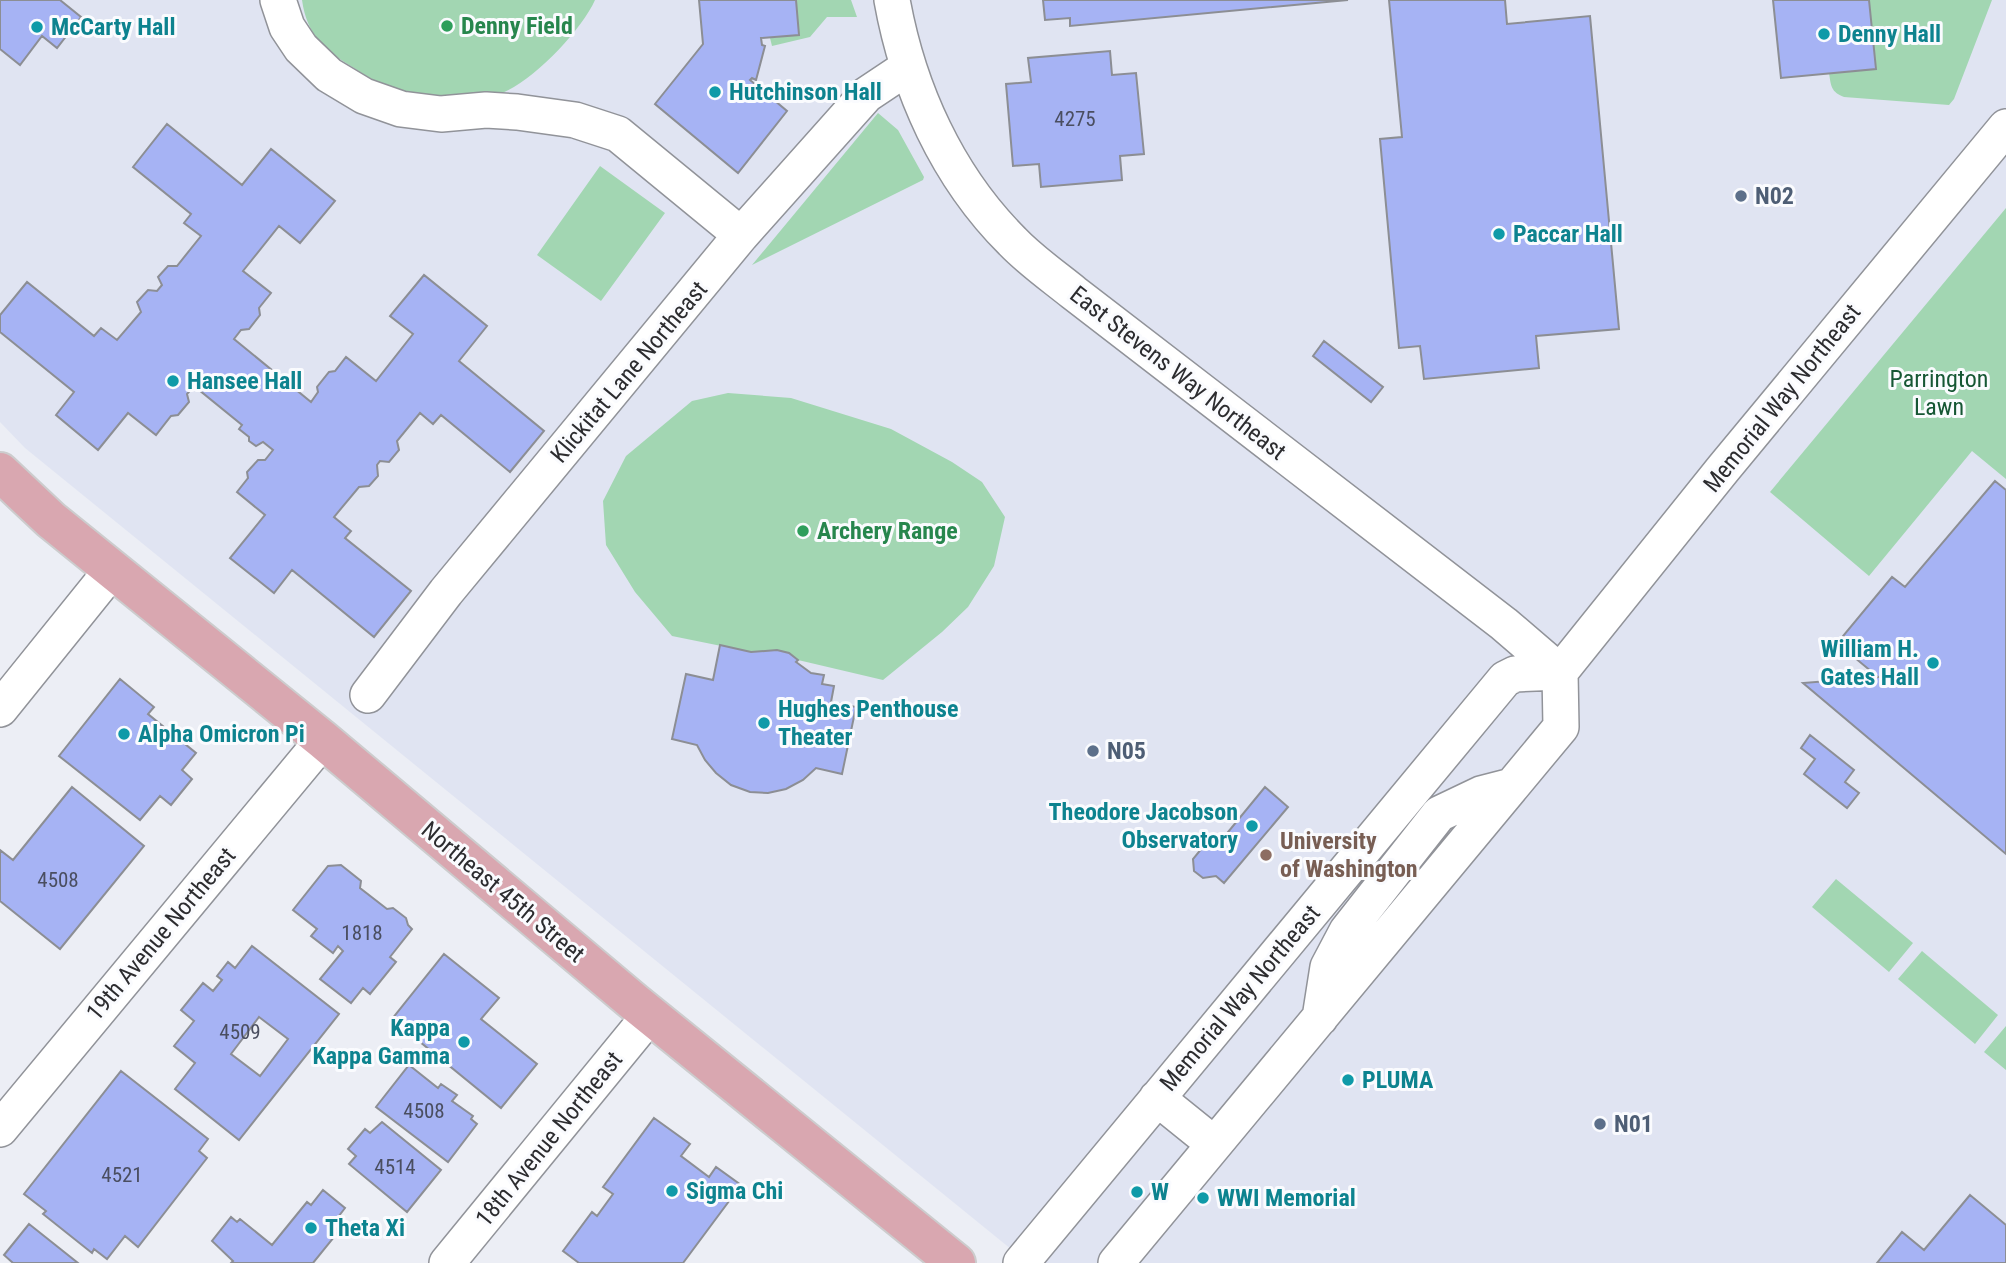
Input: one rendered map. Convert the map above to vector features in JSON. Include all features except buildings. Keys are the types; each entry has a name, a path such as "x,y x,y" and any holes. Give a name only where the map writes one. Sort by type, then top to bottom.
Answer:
{"main road":[{"name":"Northeast 45th Street","path":"0,472 51,520 323,740 650,1015 957,1263"}],"street":[{"path":"278,0 287,27 300,48 330,75 364,96 401,109 441,114 486,110 575,120 618,134 741,235"},
{"name":"East Stevens Way Northeast","path":"892,0 908,66 927,117 957,172 1012,241 1074,293 1504,625 1560,672"},
{"name":"Klickitat Lane Northeast","path":"368,695 446,592 741,235 866,95 908,66"},
{"name":"Memorial Way Northeast","path":"1021,1263 1505,678 1516,674 1560,672 1723,469 2006,127"},
{"name":"Northeast 45th Street","path":"0,499 51,520"},
{"path":"0,709 112,570"},
{"path":"1116,1263 1320,1018 1328,967 1347,931 1439,814 1481,794 1512,786 1561,727 1560,672"},
{"name":"19th Avenue Northeast","path":"0,1129 323,740"},
{"name":"18th Avenue Northeast","path":"447,1263 650,1015"},
{"path":"1157,1098 1214,1144"}],"shaded area":[{"name":"University of Washington","path":"0,0 2006,0 2006,1263 1028,1263 25,448 0,422"}],"green space":[{"path":"302,0 595,0 568,40 542,66 515,87 502,93 479,97 434,97 402,92 383,85 326,48 308,23"},
{"path":"796,0 851,0 857,17 827,17 810,37 772,46 770,38 799,35"},
{"path":"1869,0 1992,0 1954,99 1949,105 1844,97 1834,91 1829,73 1876,68"},
{"path":"878,113 898,130 924,177 923,180 752,265"},
{"path":"600,166 665,213 601,301 537,255"},
{"name":"Parrington Lawn","path":"2006,208 2006,479 1972,451 1869,576 1770,492"},
{"name":"Archery Range","path":"728,393 791,398 891,429 952,462 982,482 1005,517 994,566 968,607 883,680 798,660 789,653 777,650 751,652 672,636 635,592 606,545 603,501 626,456 692,401"},
{"path":"1836,879 1913,943 1889,972 1812,907"},
{"path":"1922,951 1998,1015 1975,1044 1898,979"},
{"path":"2006,1026 2006,1070 1984,1052"}],"place":[{"name":"Denny Field","path":"447,26"},
{"name":"McCarty Hall","path":"37,27"},
{"name":"Denny Hall","path":"1824,34"},
{"name":"Hutchinson Hall","path":"715,92"},
{"name":"N02","path":"1741,196"},
{"name":"Paccar Hall","path":"1499,234"},
{"name":"Hansee Hall","path":"173,381"},
{"name":"Archery Range","path":"803,531"},
{"name":"William H. Gates Hall","path":"1933,663"},
{"name":"Hughes Penthouse Theater","path":"764,723"},
{"name":"Alpha Omicron Pi","path":"124,734"},
{"name":"N05","path":"1093,751"},
{"name":"Theodore Jacobson Observatory","path":"1252,826"},
{"name":"University of Washington","path":"1266,855"},
{"name":"Kappa Kappa Gamma","path":"464,1042"},
{"name":"PLUMA","path":"1348,1080"},
{"name":"N01","path":"1600,1124"},
{"name":"Sigma Chi","path":"672,1191"},
{"name":"W","path":"1137,1192"},
{"name":"WWI Memorial","path":"1203,1198"},
{"name":"Theta Xi","path":"311,1228"}]}
